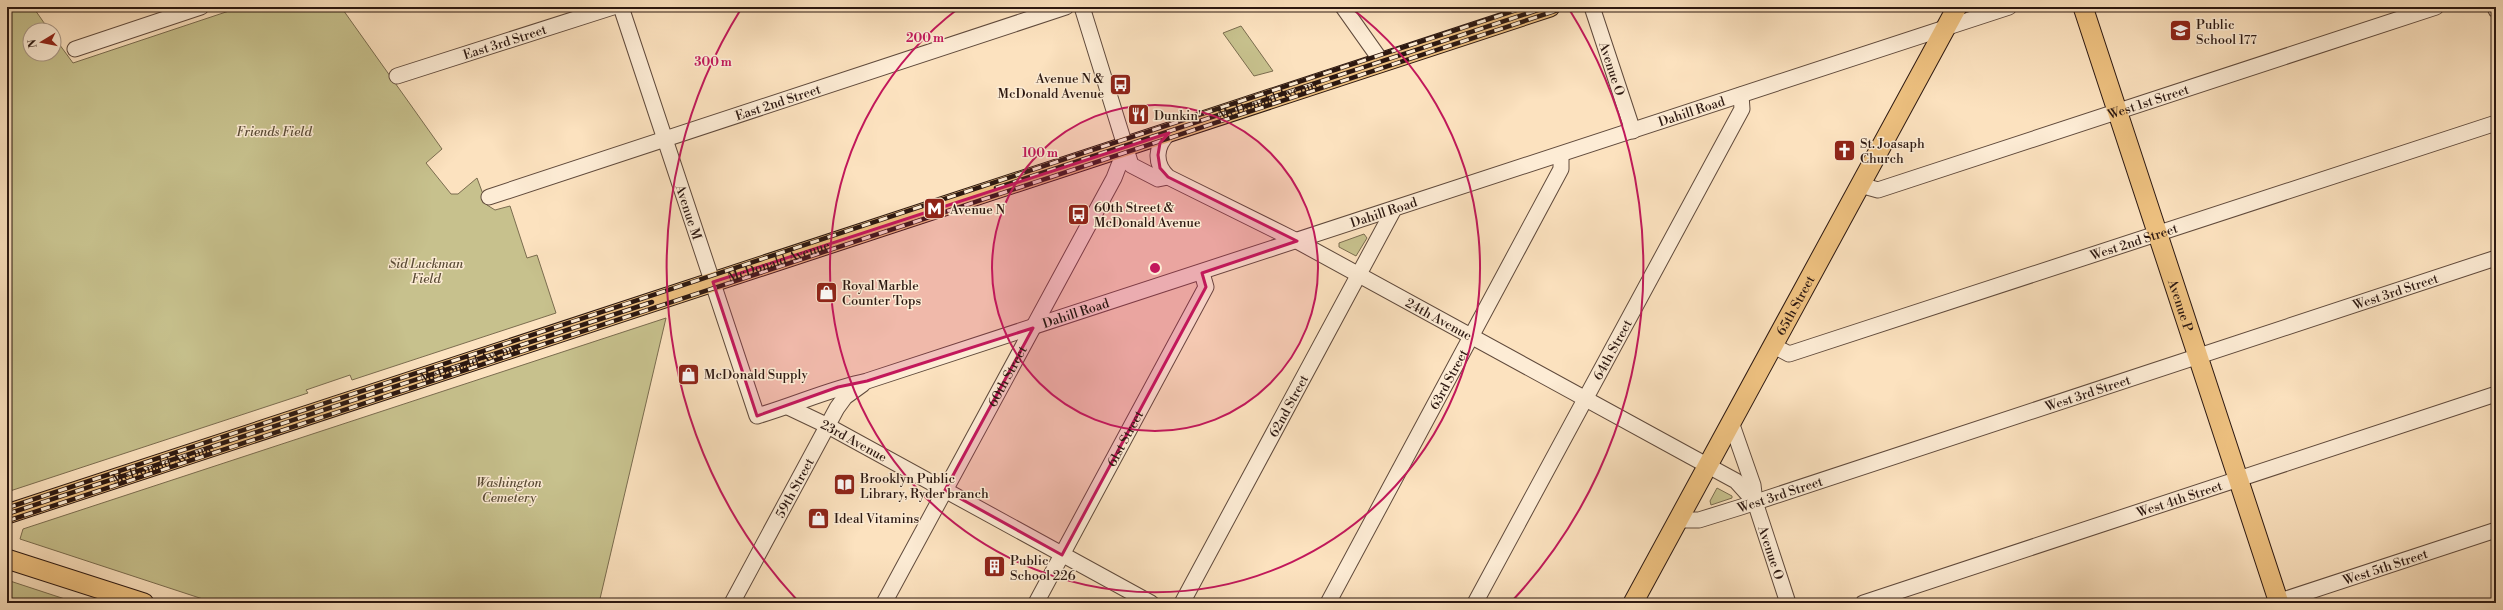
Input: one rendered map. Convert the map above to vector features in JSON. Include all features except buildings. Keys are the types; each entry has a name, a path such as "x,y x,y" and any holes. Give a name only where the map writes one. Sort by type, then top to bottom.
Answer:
{"main road":[{"name":"McDonald Avenue","path":"7,514 1550,7"},
{"name":"65th Street","path":"1633,603 1957,7"},
{"name":"Avenue P","path":"2083,7 2277,602"},
{"path":"7,559 144,603"}],"street":[{"path":"75,49 163,13 201,7"},
{"name":"East 3rd Street","path":"397,76 613,7"},
{"name":"Avenue M","path":"621,7 757,416"},
{"name":"East 2nd Street","path":"489,198 1066,7"},
{"path":"1082,7 1126,147"},
{"path":"1343,7 1382,62"},
{"name":"Avenue O","path":"1592,7 1632,131"},
{"name":"Dahill Road","path":"757,416 788,407 804,399 838,387 867,381 1033,328 2010,7"},
{"name":"West 1st Street","path":"1860,185 1878,190 2436,7"},
{"name":"64th Street","path":"1475,603 1742,109 1740,95"},
{"name":"West 2nd Street","path":"1772,345 1789,354 2496,123"},
{"path":"1168,177 1160,168 1158,155 1160,143 1169,133"},
{"name":"24th Avenue","path":"1126,147 1131,165 1158,179 1168,177 1297,241 1707,465"},
{"name":"60th Street","path":"884,603 1114,178 1126,147"},
{"name":"63rd Street","path":"1328,603 1561,169 1561,155"},
{"name":"62nd Street","path":"1182,603 1360,276 1394,209"},
{"name":"West 3rd Street","path":"1678,520 1699,520 2496,258"},
{"name":"61st Street","path":"1036,603 1206,286 1202,273"},
{"name":"59th Street","path":"732,603 845,397 867,381"},
{"name":"West 4th Street","path":"1863,603 2496,394"},
{"name":"23rd Avenue","path":"788,407 828,426 1151,603"},
{"name":"Avenue O","path":"1731,422 1753,486 1755,502 1788,603"},
{"name":"Avenue O","path":"1707,465 1736,481 1755,502"},
{"name":"West 5th Street","path":"2277,602 2496,530"}],"highlighted area":[{"path":"1169,133 1160,143 1158,155 1160,168 1168,177 1297,241 1202,273 1206,287 1062,555 945,490 1033,328 867,381 838,387 757,416 713,282"}],"green space":[{"path":"7,7 33,7 43,22 22,22 22,62 62,62 62,48 73,63 241,7 341,7 442,149 426,163 451,194 458,194 477,178 487,205 495,210 510,206 527,258 537,255 556,313 352,380 350,375 306,390 308,393 7,492"},
{"path":"1241,26 1273,71 1254,76 1223,33"},
{"path":"1364,234 1367,238 1356,256 1339,247 1339,243"},
{"name":"Washington Cemetery","path":"666,318 599,603 215,603 20,539 23,529"},
{"path":"1717,488 1732,496 1732,498 1711,505 1710,501"},
{"path":"7,580 77,603 7,603"}],"railway":[{"path":"7,508 1526,7"},
{"path":"996,188 1547,7"},
{"path":"7,521 1567,7"},
{"path":"7,514 652,302"}],"place":[{"name":"Public School 177","path":"2181,31"},
{"name":"Avenue N & McDonald Avenue","path":"1120,85"},
{"name":"Dunkin'","path":"1138,115"},
{"name":"St. Joasaph Church","path":"1845,150"},
{"name":"Avenue N","path":"935,209"},
{"name":"60th Street & McDonald Avenue","path":"1078,214"},
{"name":"Royal Marble Counter Tops","path":"827,292"},
{"name":"McDonald Supply","path":"688,374"},
{"name":"Brooklyn Public Library, Ryder branch","path":"844,485"},
{"name":"Ideal Vitamins","path":"818,518"},
{"name":"Public School 226","path":"994,567"}],"park label":[{"name":"Friends Field","path":"274,131"},
{"name":"Sid Luckman Field","path":"426,270"}]}
